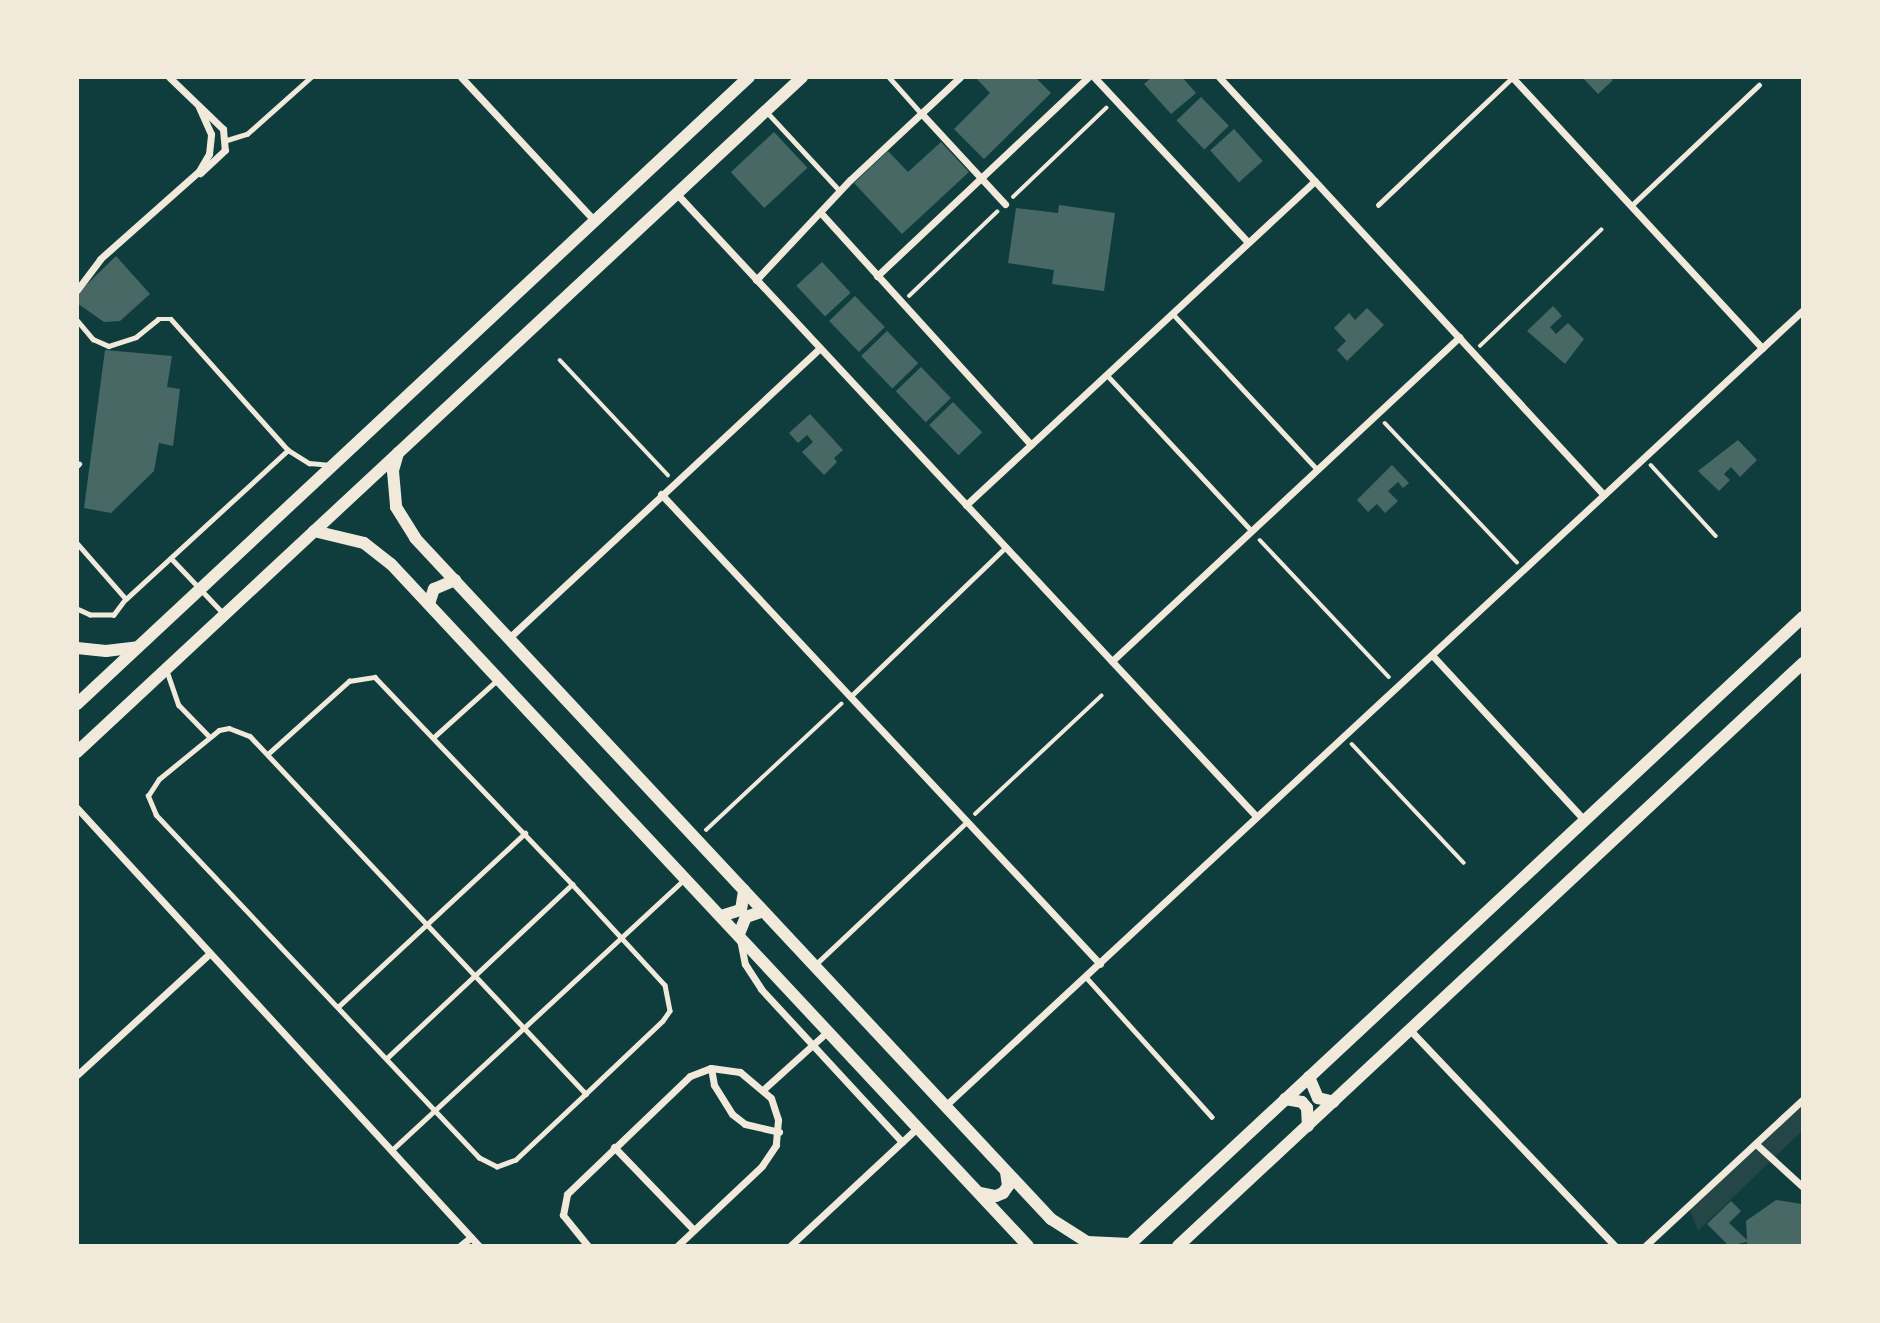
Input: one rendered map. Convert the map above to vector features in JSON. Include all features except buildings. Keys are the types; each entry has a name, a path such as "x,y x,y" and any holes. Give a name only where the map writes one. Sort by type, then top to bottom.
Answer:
{"street":[{"path":"77,289 100,259 192,178 220,159 227,140 223,129 169,77"},
{"path":"461,77 595,221"},
{"path":"77,752 802,77"},
{"path":"756,280 840,191 960,77"},
{"path":"877,276 1088,77"},
{"path":"1094,77 1248,242"},
{"path":"1219,77 1604,495"},
{"path":"1512,77 1762,348"},
{"path":"77,704 595,221 741,80"},
{"path":"192,178 205,163 211,144 209,125 199,107"},
{"path":"921,113 1005,204"},
{"path":"966,505 1315,181"},
{"path":"676,193 1256,816"},
{"path":"820,212 1031,445"},
{"path":"945,1105 1803,310"},
{"path":"1112,661 1459,337"},
{"path":"509,638 820,348"},
{"path":"398,453 393,480 396,507 404,524 1051,1219 1074,1236 1101,1244 1129,1245 1803,617"},
{"path":"661,494 1100,964"},
{"path":"314,531 364,543 391,564 1028,1246"},
{"path":"429,604 433,589 455,580"},
{"path":"77,648 106,651 139,647"},
{"path":"1432,656 1584,820"},
{"path":"1178,1246 1803,663"},
{"path":"77,808 479,1246"},
{"path":"721,916 741,910 744,890"},
{"path":"764,911 746,917 739,934 752,977 902,1142"},
{"path":"77,1075 210,953"},
{"path":"1410,1030 1615,1246"},
{"path":"765,1088 828,1031"},
{"path":"711,1068 721,1100 732,1114 745,1124 779,1132"},
{"path":"588,1246 568,1225 563,1204 566,1194 690,1076 711,1068 740,1072 765,1088 775,1109 779,1132 771,1156 677,1246"},
{"path":"1309,1077 1318,1098 1334,1102"},
{"path":"1285,1099 1302,1102 1307,1108 1308,1126"},
{"path":"1645,1246 1803,1099"},
{"path":"790,1246 918,1127"},
{"path":"1756,1144 1803,1187"},
{"path":"614,1147 694,1230"},
{"path":"979,1193 996,1196 1003,1193 1009,1178 1006,1171"},
{"path":"460,1246 471,1237"}],"lane":[{"path":"227,140 247,134 311,77"},
{"path":"888,77 921,113"},
{"path":"1378,205 1512,77"},
{"path":"1630,206 1759,85"},
{"path":"765,111 840,191"},
{"path":"1172,313 1317,469"},
{"path":"77,320 93,339 109,346 136,337 158,319 171,319 288,450 309,463 334,464"},
{"path":"1106,374 1251,530"},
{"path":"77,608 90,615 114,615 126,599 288,450"},
{"path":"77,543 126,599"},
{"path":"850,696 1006,547"},
{"path":"172,558 224,614"},
{"path":"166,668 179,705 209,736"},
{"path":"269,752 349,681 362,676 384,684 525,833 665,985 670,1011 586,1094 516,1160 497,1167 479,1158 150,806 151,786 209,736 229,728 240,730 269,752 586,1094"},
{"path":"434,737 499,679"},
{"path":"815,965 967,822"},
{"path":"339,1006 525,833"},
{"path":"392,1150 686,879"},
{"path":"387,1058 572,884"},
{"path":"1086,977 1212,1117"}],"path":[{"path":"1473,352 1601,230"},
{"path":"561,360 674,482"},
{"path":"1377,414 1524,569"},
{"path":"1645,458 1716,536"},
{"path":"1251,530 1398,687"},
{"path":"697,839 850,696"},
{"path":"967,822 1101,696"},
{"path":"1344,735 1464,863"}],"shaded area":[{"path":"1803,1101 1803,1130 1698,1231 1689,1208"}]}
